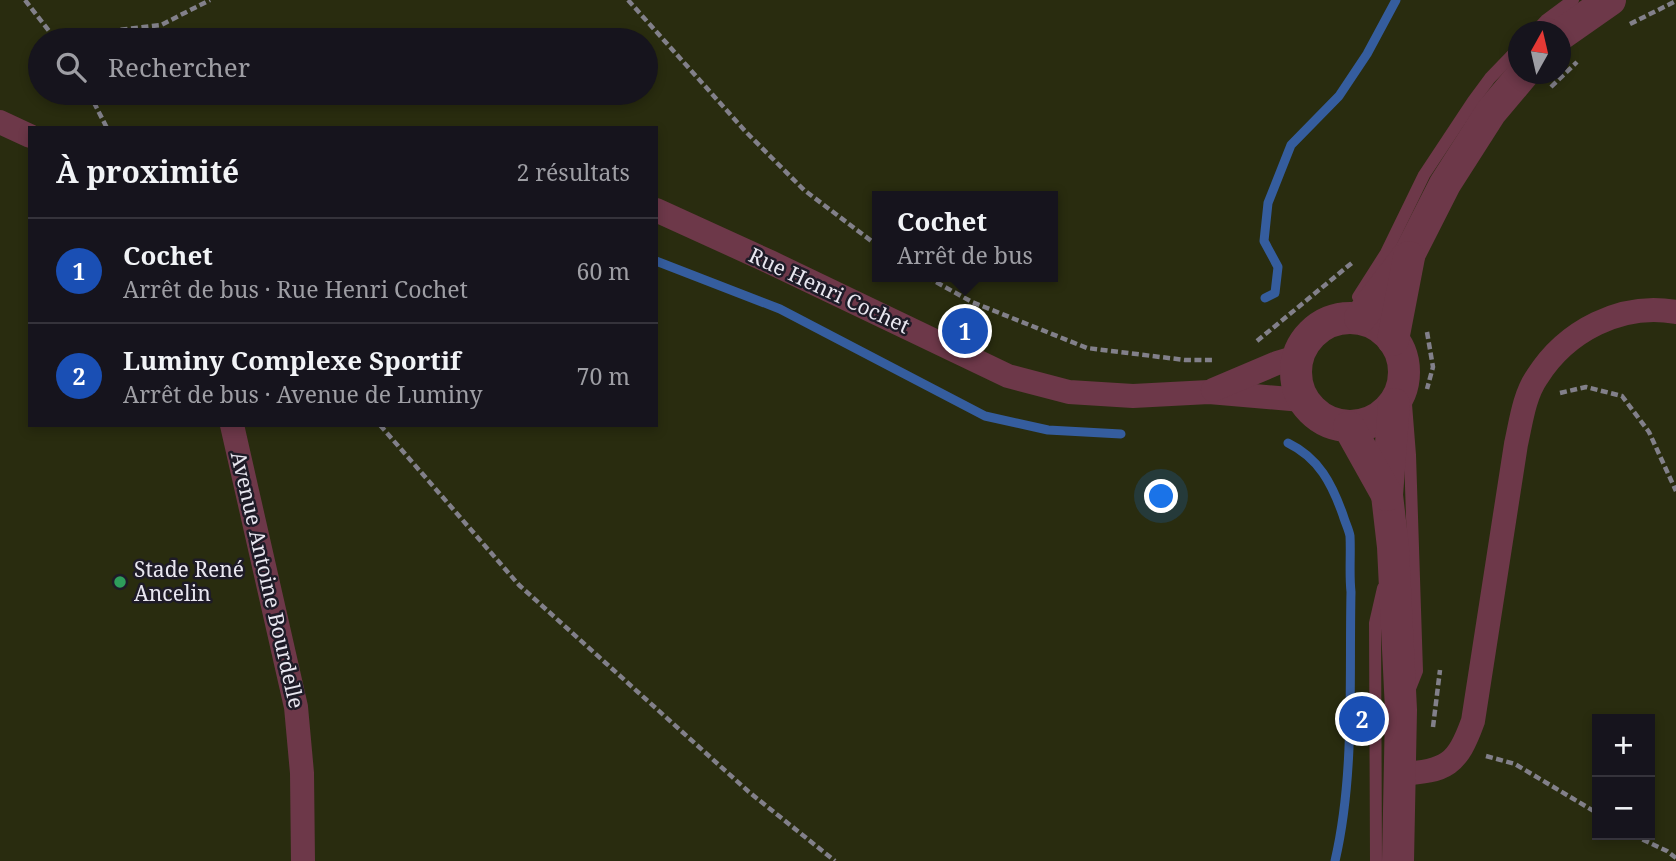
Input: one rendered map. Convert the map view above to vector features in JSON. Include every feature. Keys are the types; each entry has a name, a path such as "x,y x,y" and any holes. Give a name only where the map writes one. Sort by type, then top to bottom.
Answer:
{"street":[{"path":"1571,27 1610,0"},
{"path":"1353,318 1410,253 1445,184 1491,112 1532,84"},
{"path":"0,122 28,135"},
{"name":"Rue Henri Cochet","path":"658,211 1008,376 1069,392 1133,396 1209,392 1303,400"},
{"path":"1394,340 1410,253"},
{"path":"1400,774 1430,772 1450,763 1465,743 1473,720 1516,444 1527,400 1536,378 1557,352 1583,331 1608,317 1636,312 1676,312"},
{"path":"1398,861 1401,710 1387,495 1408,391 1400,351 1394,340 1379,326 1353,318 1321,326 1310,334 1297,357 1297,386 1303,400 1311,411 1335,425 1362,426 1374,421 1408,391"},
{"name":"Rue Henri Cochet","path":"1209,392 1297,357"},
{"name":"Avenue Antoine Bourdelle","path":"232,427 296,707 302,773 303,861"},
{"path":"1349,427 1387,495"}],"lane":[{"path":"1545,21 1573,0"},
{"path":"1353,318 1424,175 1473,101 1508,59"},
{"path":"1401,710 1417,671 1408,391"},
{"path":"1376,861 1376,623 1392,547"}],"path":[{"path":"25,0 47,28"},
{"path":"136,28 161,25 210,0"},
{"path":"628,0 653,28"},
{"path":"1628,25 1676,1"},
{"path":"658,34 746,132 794,180 872,242"},
{"path":"1571,64 1578,61"},
{"path":"95,105 106,126"},
{"path":"1250,346 1356,259"},
{"path":"936,282 972,302 1087,348 1185,360 1219,359"},
{"path":"1408,391 1433,367 1425,323"},
{"path":"1527,400 1587,387 1622,396 1649,432 1676,491"},
{"path":"382,427 519,584 748,792 835,861"},
{"path":"1433,730 1440,665"},
{"path":"1465,743 1488,757 1515,764 1592,810"},
{"path":"1644,840 1676,858"}],"green space":[{"path":"0,0 1676,0 1676,861 0,861"}],"waterway":[{"path":"1265,298 1275,293 1278,267 1264,241 1268,203 1291,145 1339,96 1367,54 1396,0"},
{"path":"658,262 780,309 985,416 1048,430 1121,434"},
{"path":"1288,443 1308,456 1323,473 1334,493 1350,536 1348,761 1346,795 1335,861"}],"place":[{"name":"Cochet","path":"965,331"},
{"name":"Stade René Ancelin","path":"120,582"},
{"name":"Luminy Complexe Sportif","path":"1362,719"}]}
